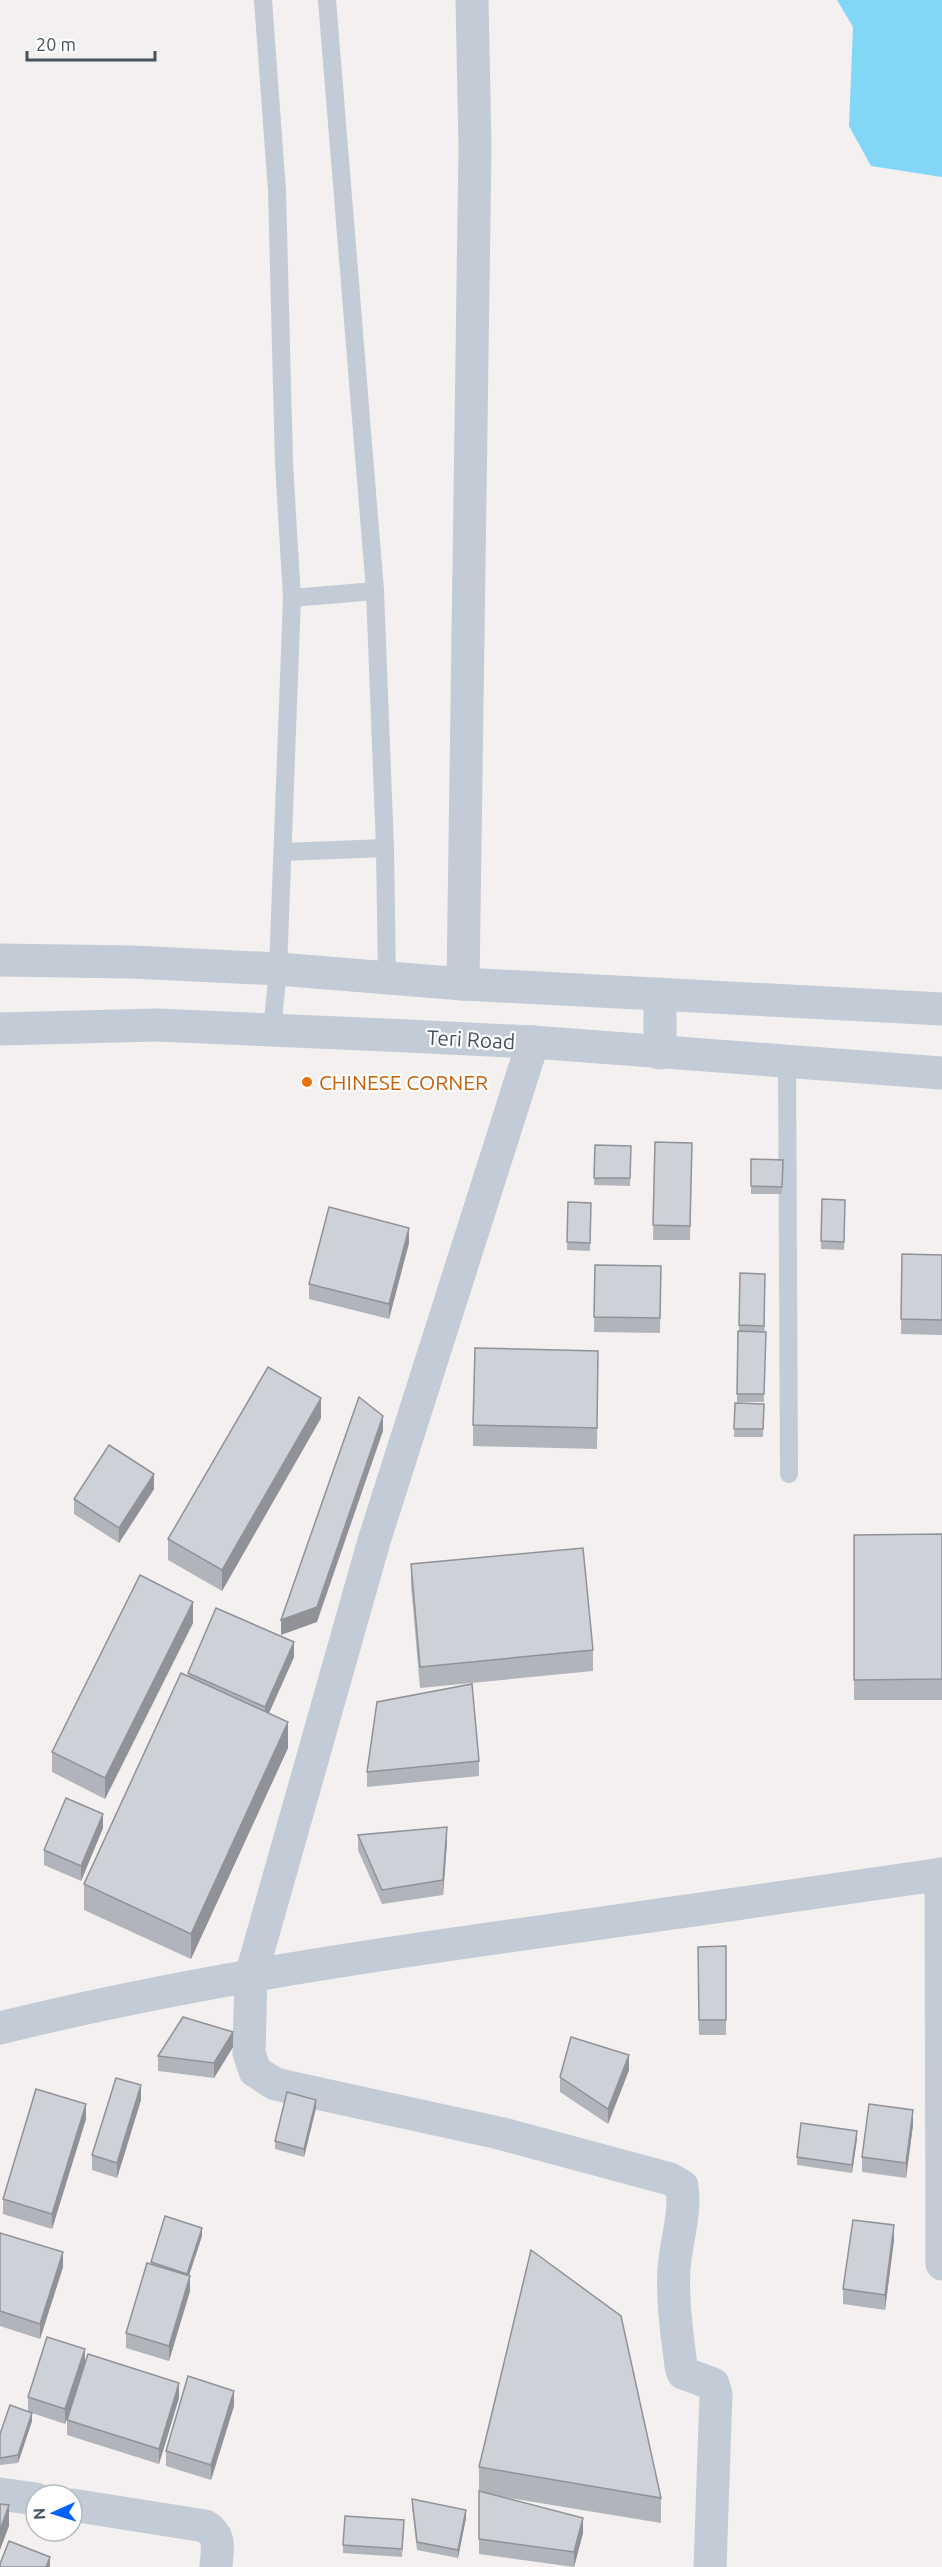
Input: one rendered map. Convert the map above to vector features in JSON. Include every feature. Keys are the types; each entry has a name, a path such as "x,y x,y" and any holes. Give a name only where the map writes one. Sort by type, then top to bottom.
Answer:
{"street":[{"path":"463,984 475,147 472,0"},
{"path":"0,960 132,962 278,969 463,984 942,1009"},
{"path":"660,994 660,1053"},
{"name":"Teri Road","path":"0,1029 157,1025 534,1042 942,1073"},
{"path":"534,1042 374,1541 251,1976 249,2053 255,2071 275,2084 500,2133 670,2179 682,2186 684,2203 674,2268 674,2301 681,2366 683,2373 705,2379 713,2384 716,2394 710,2567"},
{"path":"0,2028 135,1997 402,1951 942,1874 942,2264"},
{"path":"0,2494 24,2497"},
{"path":"84,2507 205,2526 214,2531 218,2542 216,2567"}],"lane":[{"path":"263,0 277,191 284,463 292,598 278,969 272,1030"},
{"path":"327,0 375,591 385,848 387,977"},
{"path":"292,598 375,591"},
{"path":"283,852 385,848"},
{"path":"787,1062 789,1474"}],"water":[{"path":"837,0 942,0 942,177 871,166 849,126 853,27"}],"building":[{"path":"655,1142 692,1143 690,1226 653,1225"},
{"path":"595,1145 631,1146 630,1178 594,1178"},
{"path":"751,1159 783,1160 782,1187 751,1186"},
{"path":"822,1199 845,1200 844,1242 821,1241"},
{"path":"568,1202 591,1203 590,1243 567,1242"},
{"path":"329,1207 409,1228 389,1304 309,1284"},
{"path":"902,1254 942,1255 942,1320 901,1319"},
{"path":"595,1265 661,1266 660,1318 594,1317"},
{"path":"740,1273 765,1274 764,1326 739,1325"},
{"path":"738,1331 766,1332 764,1394 737,1394"},
{"path":"475,1348 598,1351 597,1428 473,1425"},
{"path":"268,1367 321,1398 222,1570 168,1539"},
{"path":"359,1397 383,1416 317,1607 281,1620"},
{"path":"735,1403 764,1404 763,1429 734,1429"},
{"path":"109,1445 154,1474 119,1528 74,1499"},
{"path":"942,1534 942,1679 854,1680 854,1535"},
{"path":"583,1548 593,1650 420,1667 411,1564"},
{"path":"140,1575 193,1602 105,1778 52,1752"},
{"path":"216,1608 294,1642 265,1707 188,1673"},
{"path":"181,1673 288,1722 191,1934 84,1884"},
{"path":"472,1684 479,1761 367,1772 377,1702"},
{"path":"66,1798 103,1814 81,1866 44,1850"},
{"path":"447,1827 443,1880 382,1890 358,1835"},
{"path":"726,1946 726,2020 699,2020 698,1947"},
{"path":"183,2017 233,2032 214,2063 158,2056"},
{"path":"571,2037 629,2055 608,2109 560,2077"},
{"path":"116,2078 141,2085 117,2163 92,2155"},
{"path":"36,2089 86,2104 52,2214 3,2199"},
{"path":"287,2092 316,2100 304,2149 275,2141"},
{"path":"869,2104 913,2110 906,2163 862,2157"},
{"path":"801,2123 857,2131 852,2165 797,2157"},
{"path":"165,2216 202,2228 187,2274 151,2262"},
{"path":"853,2220 894,2225 885,2295 843,2289"},
{"path":"0,2233 63,2252 40,2324 0,2311"},
{"path":"531,2250 621,2316 661,2498 479,2467"},
{"path":"147,2263 190,2276 169,2346 126,2333"},
{"path":"47,2337 85,2349 65,2409 28,2397"},
{"path":"88,2354 179,2383 159,2449 67,2420"},
{"path":"188,2376 234,2391 211,2465 166,2451"},
{"path":"10,2405 32,2413 18,2455 0,2458 0,2434"},
{"path":"479,2491 583,2518 574,2552 479,2539"},
{"path":"412,2499 466,2510 458,2550 417,2542"},
{"path":"0,2504 9,2505 0,2530"},
{"path":"345,2516 404,2520 402,2549 343,2545"},
{"path":"9,2541 50,2557 46,2567 0,2567"}],"place":[{"name":"CHINESE CORNER","path":"307,1082"}]}
